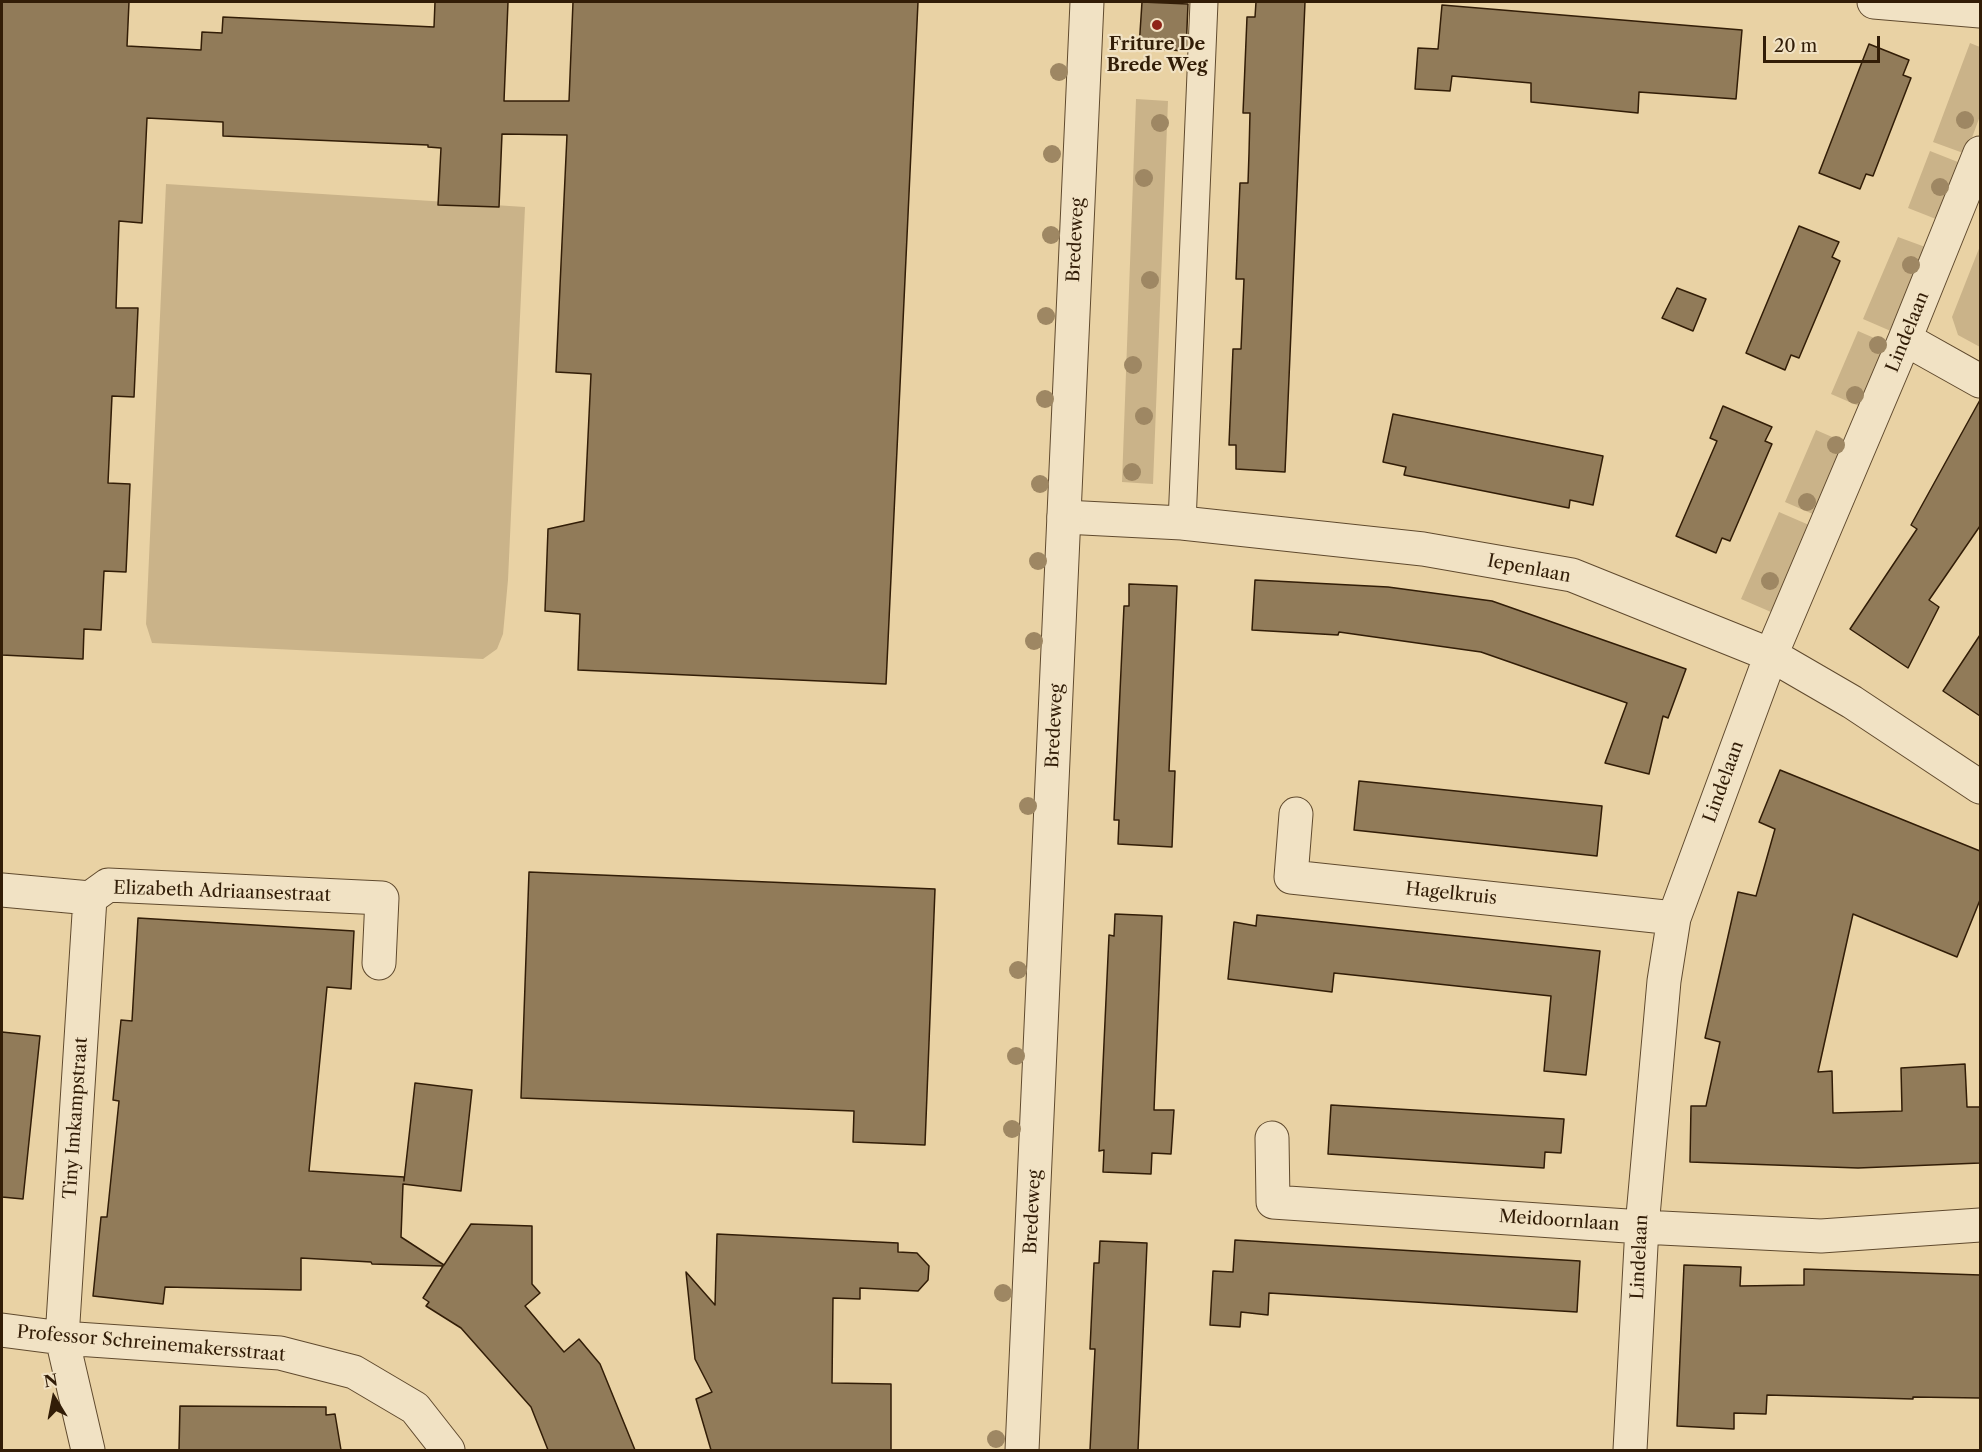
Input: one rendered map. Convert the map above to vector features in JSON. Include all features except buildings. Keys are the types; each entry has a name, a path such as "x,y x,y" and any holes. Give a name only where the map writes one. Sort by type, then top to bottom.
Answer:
{"street":[{"name":"Bredeweg","path":"1022,1450 1087,2"},
{"path":"1182,523 1204,2"},
{"path":"1874,2 1980,11"},
{"name":"Lindelaan","path":"1630,1450 1641,1227 1664,981 1674,918 1771,655 1905,339 1980,153"},
{"path":"1905,339 1980,381"},
{"name":"Iepenlaan","path":"1064,517 1182,523 1423,549 1572,575 1771,655 1852,702 1980,787"},
{"name":"Hagelkruis","path":"1296,814 1291,877 1674,918"},
{"name":"Elizabeth Adriaansestraat","path":"2,890 90,898 108,885 382,898 379,963"},
{"name":"Tiny Imkampstraat","path":"88,1450 62,1338 90,898"},
{"name":"Meidoornlaan","path":"1272,1138 1272,1202 1641,1227 1821,1236 1980,1225"},
{"name":"Professor Schreinemakersstraat","path":"2,1330 62,1338 280,1353 354,1372 415,1408 448,1450"}],"shaded area":[{"path":"1970,43 1980,47 1980,116 1966,154 1933,142"},
{"path":"1136,99 1168,101 1153,484 1122,482"},
{"path":"1930,151 1963,164 1941,221 1908,208"},
{"path":"166,184 525,207 508,580 503,634 497,649 483,659 152,643 146,624"},
{"path":"1898,237 1928,248 1893,332 1863,319"},
{"path":"1980,246 1980,347 1958,335 1952,317"},
{"path":"1858,331 1888,344 1861,407 1831,394"},
{"path":"1816,430 1846,443 1815,515 1785,502"},
{"path":"1779,512 1809,525 1771,612 1741,599"}],"place":[{"name":"Friture De Brede Weg","path":"1157,25"}]}
